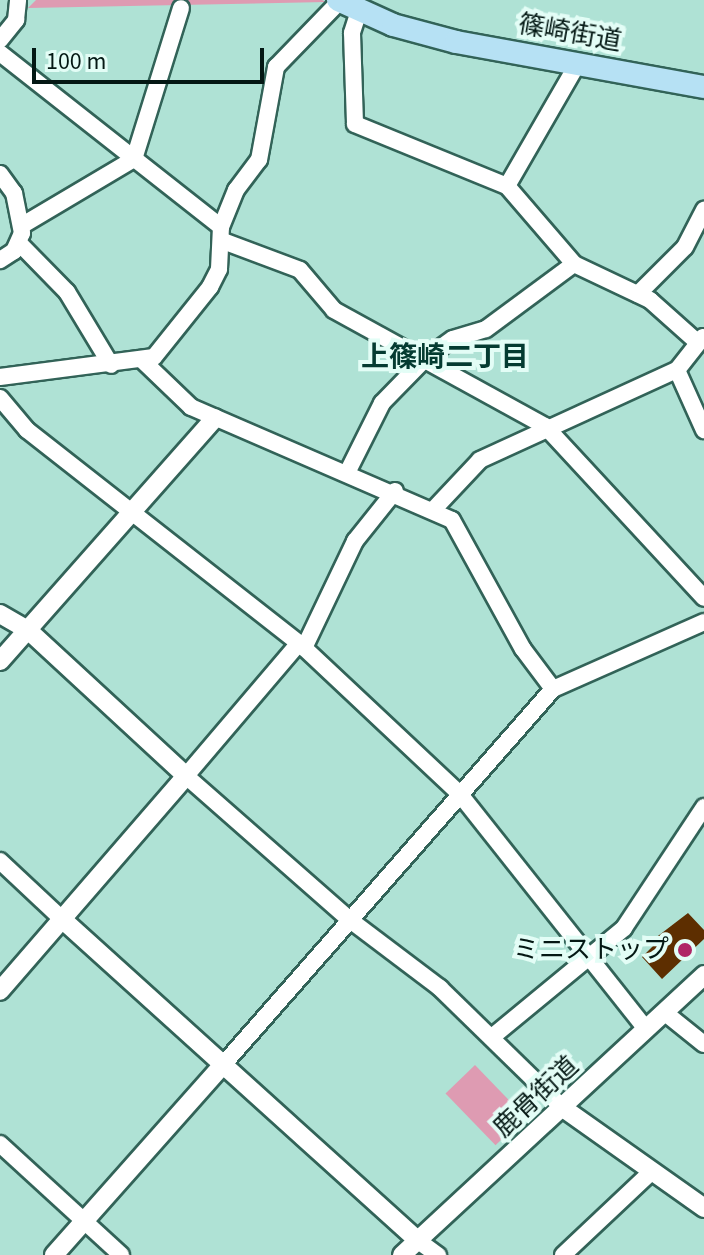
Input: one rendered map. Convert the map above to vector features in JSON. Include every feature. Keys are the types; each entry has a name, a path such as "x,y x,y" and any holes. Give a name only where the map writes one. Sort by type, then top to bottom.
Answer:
{"main road":[{"name":"篠崎街道","path":"346,4 456,42 704,87"}],"street":[{"path":"0,40 16,20 18,0"},
{"path":"346,4 352,33 355,124 507,186 574,264 638,294 700,338 677,370 545,426 480,460 434,509"},
{"path":"0,377 53,367 111,365 154,357 210,287 236,190 259,160 276,67 346,4"},
{"path":"21,226 134,159 181,8"},
{"path":"0,53 134,159 222,234 300,270 334,310 545,426 704,598"},
{"path":"507,186 578,63"},
{"path":"0,174 14,193 21,226 20,244 67,292 111,365"},
{"path":"638,294 685,247 704,210"},
{"path":"0,260 20,244"},
{"path":"348,471 382,403 425,359 453,339 486,329 574,264"},
{"path":"141,359 191,407 395,491 434,509 462,530 523,649 553,689"},
{"path":"677,370 704,430"},
{"path":"0,398 27,430 302,645 459,793 646,1029"},
{"path":"0,661 215,418"},
{"path":"0,991 302,645 355,541 395,491"},
{"path":"0,614 28,630 186,776 350,920 440,988 563,1108 704,1208"},
{"path":"54,1255 553,689 704,622"},
{"path":"492,1037 624,928 704,807"},
{"path":"0,861 222,1066 417,1240 438,1255"},
{"name":"鹿骨街道","path":"402,1255 704,975"},
{"path":"664,1012 704,1044"},
{"path":"0,1144 86,1219 121,1255"},
{"path":"563,1255 652,1171"}],"shaded area":[{"path":"36,0 322,0 326,2 28,8"},
{"path":"475,1065 525,1117 496,1145 446,1093"}],"building":[{"path":"688,913 704,930 704,939 662,979 642,957 657,942 654,939"}],"place":[{"name":"ミニストップ","path":"685,950"}],"district":[{"name":"上篠崎二丁目","path":"445,357"}]}
